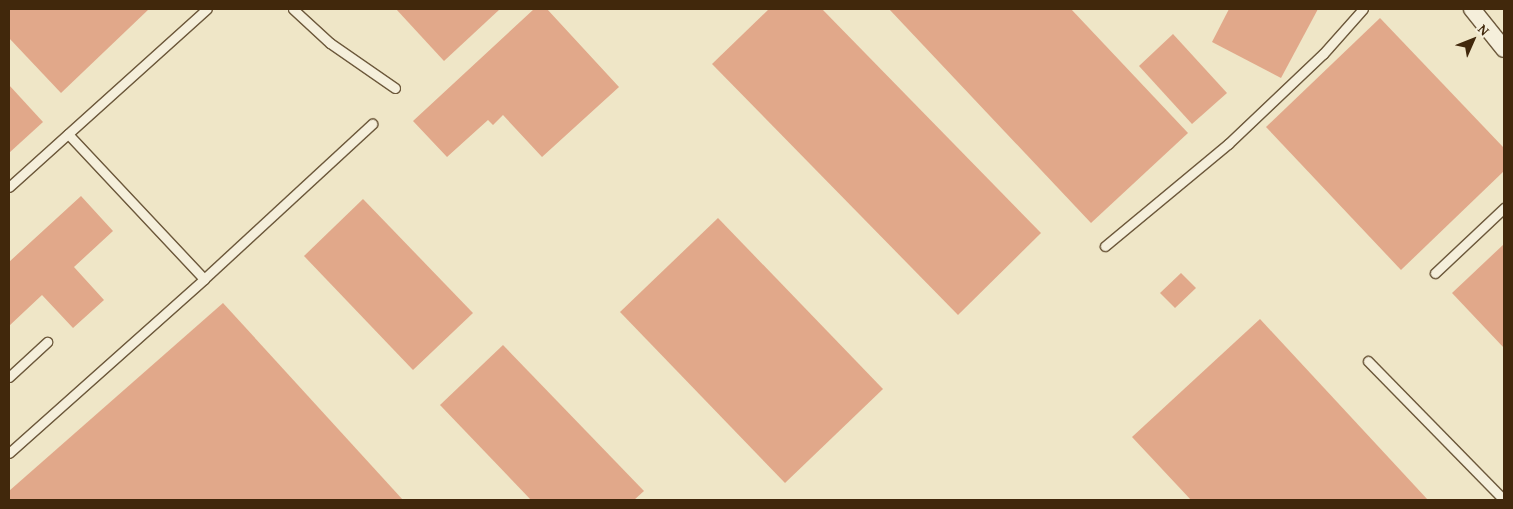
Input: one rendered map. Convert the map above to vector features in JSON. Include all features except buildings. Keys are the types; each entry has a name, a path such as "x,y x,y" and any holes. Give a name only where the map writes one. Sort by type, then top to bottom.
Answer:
{"street":[{"path":"1472,9 1504,49"}],"lane":[{"path":"9,187 207,9"},
{"path":"293,9 330,43 395,88"},
{"path":"1105,246 1228,144 1323,54 1359,10"},
{"path":"9,453 204,280 372,124"},
{"path":"68,134 204,280"},
{"path":"1435,274 1504,208"},
{"path":"9,377 47,342"},
{"path":"1368,361 1504,500"}]}
